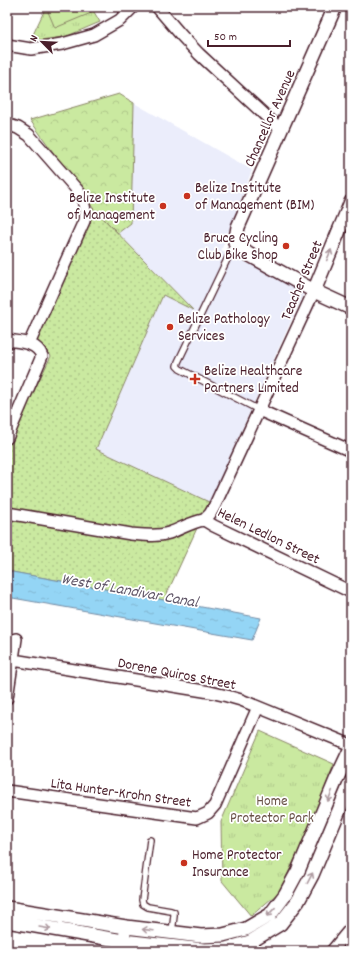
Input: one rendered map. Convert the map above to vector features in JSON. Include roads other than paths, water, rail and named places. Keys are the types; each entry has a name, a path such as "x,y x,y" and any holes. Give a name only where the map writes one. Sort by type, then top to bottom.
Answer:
{"street":[{"path":"7,45 31,48 62,44 94,35 120,20 133,7"},
{"path":"157,7 199,54 281,130"},
{"name":"Chancellor Avenue","path":"235,243 238,227 335,7"},
{"path":"7,126 18,128 30,135 79,192 83,198 85,206 84,221 29,344"},
{"name":"Teacher Street","path":"204,520 214,507 259,410 314,291 351,202"},
{"path":"235,243 248,254 314,291 351,308"},
{"path":"7,340 29,344 38,348 42,356 7,438"},
{"path":"259,410 351,451"},
{"name":"Helen Ledlon Street","path":"7,513 145,536 158,536 169,533 192,522 204,520 351,592"},
{"path":"7,698 16,639"},
{"name":"Dorene Quiros Street","path":"13,660 227,696 258,707 351,746"},
{"name":"Lita Hunter-Krohn Street","path":"7,791 197,818 208,813 215,805 258,707"},
{"path":"7,908 126,927 201,936 223,935 246,929 270,915 286,895 298,871 351,746"},
{"path":"7,921 121,946 204,951 226,949 250,942 280,924 298,902 312,875 351,785 336,780"},
{"path":"121,946 126,927"},
{"path":"332,951 351,928"},
{"path":"201,936 204,951"}],"lane":[{"path":"235,243 177,366 180,369 259,410"},
{"path":"150,840 142,900 143,904 148,907 170,910 174,912 172,933"}],"water":[{"path":"7,571 261,618 252,640 7,597"}],"place":[{"name":"Belize Institute of Management (BIM)","path":"187,196"},
{"name":"Belize Institute of Management","path":"163,206"},
{"name":"Bruce Cycling Club Bike Shop","path":"286,246"},
{"name":"Belize Pathology Services","path":"170,327"},
{"name":"Belize Healthcare Partners Limited","path":"195,379"},
{"name":"Home Protector Insurance","path":"184,863"}],"water label":[{"name":"West of Landivar Canal","path":"130,589"}],"park label":[{"name":"Home Protector Park","path":"272,808"}]}
